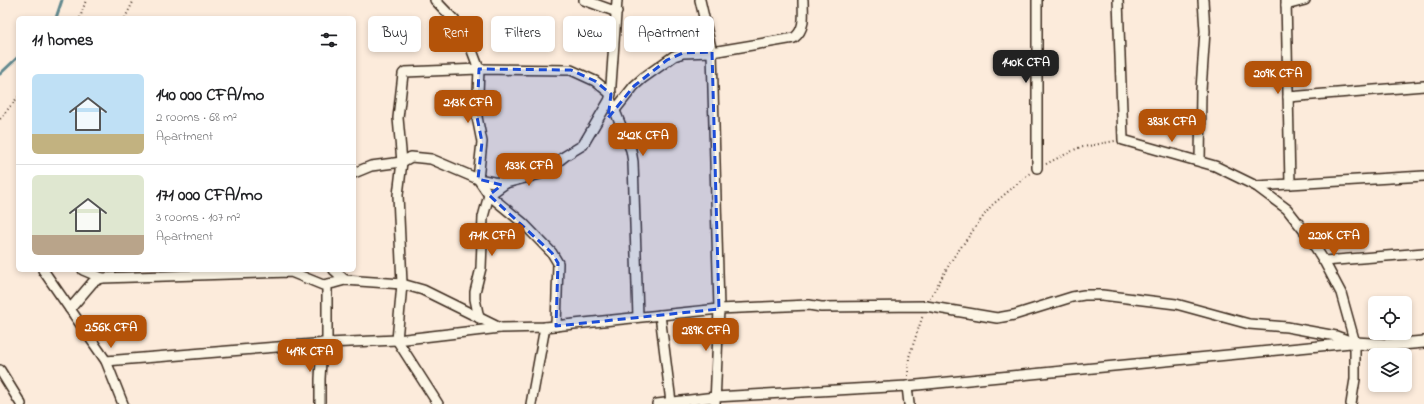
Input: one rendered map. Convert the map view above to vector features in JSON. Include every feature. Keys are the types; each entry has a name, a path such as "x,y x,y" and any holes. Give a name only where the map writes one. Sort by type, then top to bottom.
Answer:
{"street":[{"path":"435,0 459,25 468,40 479,69 477,117 482,142 478,178 489,195 555,256 558,263 556,326"},
{"path":"584,0 616,12"},
{"path":"617,0 610,97 631,150 633,162 638,317"},
{"path":"700,0 704,16"},
{"path":"714,52 786,41 794,38 800,34 803,25 803,0"},
{"path":"1037,0 1037,168"},
{"path":"1118,0 1123,140 1215,166 1256,186 1287,209 1324,261 1340,293 1355,343 1356,379 1351,404"},
{"path":"1200,161 1201,90 1205,31 1204,0"},
{"path":"1290,184 1286,2 1305,0"},
{"path":"614,110 634,86 674,56 683,53 712,52 719,308 715,401"},
{"path":"438,404 397,340 402,284 398,195 402,162 398,118 403,73 479,69 571,70 595,81 610,97"},
{"path":"1288,97 1424,86"},
{"path":"479,318 475,292 482,268 483,217 489,195 506,183 546,171 565,156 579,149 585,142 610,97"},
{"path":"356,173 371,166 402,162 411,157 426,158 487,181 506,183"},
{"path":"1256,186 1424,176"},
{"path":"1324,261 1424,252"},
{"path":"44,272 106,361 123,404"},
{"path":"88,272 102,278"},
{"path":"70,309 93,282 102,278 291,272 320,284 327,285 345,280 402,284 423,290 500,328"},
{"path":"336,272 345,280"},
{"path":"320,404 320,379 325,343 327,285"},
{"path":"106,361 325,343 397,340 500,328 556,326 719,308 809,305 926,306 997,318 1014,315 1072,297 1084,295 1102,295 1176,304 1249,324 1287,327 1336,336 1355,343"},
{"path":"660,315 671,402"},
{"path":"531,404 545,327"},
{"path":"657,404 907,386 1355,343 1388,345 1424,342"},
{"path":"0,370 21,404"},
{"path":"907,386 909,404"}],"path":[{"path":"81,16 86,0"},
{"path":"126,16 134,0"},
{"path":"0,119 16,99"},
{"path":"907,386 909,357 926,306 953,258 991,206 1037,168 1078,148 1123,140"}],"highlighted area":[{"path":"712,52 719,309 556,326 558,263 552,253 489,195 502,185 478,179 482,142 477,117 479,69 571,70 595,81 611,94 608,118 634,86 667,60 683,53"}],"waterway":[{"path":"57,16 62,0"},
{"path":"0,74 16,59"}]}
